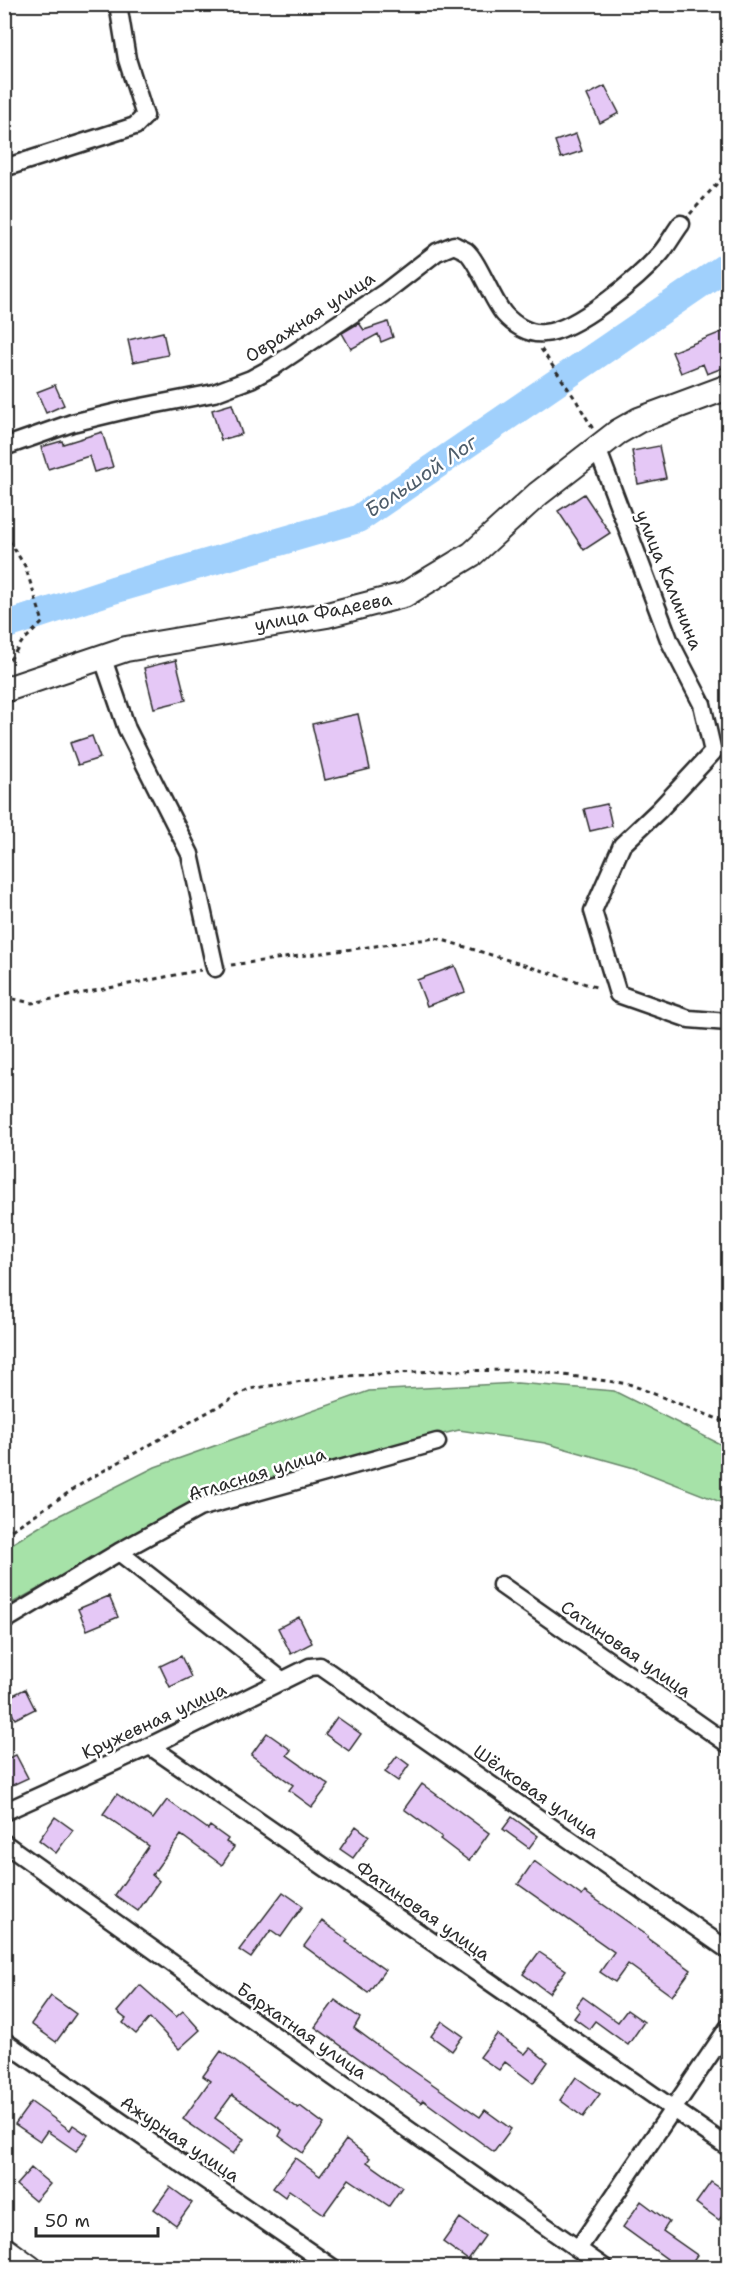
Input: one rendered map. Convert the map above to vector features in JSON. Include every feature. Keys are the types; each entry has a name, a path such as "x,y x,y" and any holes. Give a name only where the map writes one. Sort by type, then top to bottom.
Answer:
{"street":[{"path":"4,168 135,126 146,116 127,59 118,4"},
{"name":"Овражная улица","path":"4,447 72,423 214,393 250,379 273,367 384,293 437,252 454,245 467,252 503,312 514,323 527,331 544,333 565,327 594,311 661,254 681,224"},
{"name":"улица Фадеева","path":"4,690 126,649 327,615 404,595 472,554 538,494 599,446 639,420 729,387"},
{"name":"улица Калинина","path":"599,446 670,642 702,704 713,752 659,810 622,845 593,911 618,994"},
{"path":"102,656 127,729 190,854 215,968"},
{"path":"618,994 689,1019 729,1022"},
{"name":"Атласная улица","path":"4,1621 119,1552 199,1508 437,1442"},
{"path":"119,1552 283,1681"},
{"name":"Сатиновая улица","path":"501,1585 729,1744"},
{"name":"Кружевная улица","path":"4,1812 150,1746 310,1667 320,1666"},
{"name":"Шёлковая улица","path":"320,1666 729,1950"},
{"name":"Фатиновая улица","path":"150,1746 729,2147"},
{"name":"Бархатная улица","path":"4,1843 605,2268"},
{"path":"578,2249 729,2028"},
{"name":"Ажурная улица","path":"4,2041 333,2268"},
{"path":"4,2250 30,2268"}],"path":[{"path":"681,224 729,171"},
{"path":"547,358 576,400 599,446"},
{"path":"4,533 25,566 43,622 22,642 4,668"},
{"path":"4,997 32,1003 215,968 436,938 618,994"},
{"path":"4,1535 89,1479 249,1389 330,1377 435,1371 527,1370 629,1384 729,1423"}],"green space":[{"path":"517,1383 614,1391 728,1448 728,1505 634,1468 545,1443 459,1430 341,1459 224,1493 149,1528 5,1607 5,1548 52,1519 155,1467 369,1391"}],"building":[{"path":"605,86 619,113 600,123 587,95"},
{"path":"576,134 582,151 561,158 555,141"},
{"path":"388,322 393,337 381,342 378,334 351,349 342,333 359,323 364,330"},
{"path":"729,329 729,356 722,359 725,367 707,374 703,364 681,373 672,352"},
{"path":"163,332 168,355 133,362 128,340"},
{"path":"55,385 64,405 46,413 37,392"},
{"path":"232,404 242,434 221,440 212,410"},
{"path":"102,432 113,467 94,472 89,456 48,469 41,447 62,441 63,444"},
{"path":"659,446 666,478 638,484 632,451"},
{"path":"584,494 610,533 584,550 558,511"},
{"path":"176,660 186,700 154,708 144,668"},
{"path":"358,714 370,769 325,780 312,724"},
{"path":"92,736 100,758 78,765 70,743"},
{"path":"607,804 612,826 590,831 584,809"},
{"path":"455,966 465,992 427,1006 417,980"},
{"path":"109,1596 118,1617 87,1630 78,1609"},
{"path":"299,1617 312,1643 291,1654 278,1628"},
{"path":"181,1656 191,1677 170,1687 160,1666"},
{"path":"25,1689 35,1709 15,1719 5,1699"},
{"path":"337,1717 361,1734 349,1751 325,1734"},
{"path":"267,1733 291,1750 287,1755 329,1785 312,1807 289,1790 293,1785 251,1755"},
{"path":"16,1755 28,1778 4,1789 4,1760"},
{"path":"397,1756 409,1765 398,1781 385,1772"},
{"path":"422,1784 489,1833 469,1861 440,1839 442,1837 404,1809"},
{"path":"117,1794 153,1819 167,1800 208,1829 210,1826 228,1839 226,1842 234,1847 222,1865 181,1835 152,1875 159,1881 138,1911 115,1895 149,1846 103,1814"},
{"path":"55,1817 73,1830 56,1853 39,1840"},
{"path":"512,1817 538,1836 529,1848 503,1829"},
{"path":"356,1826 369,1836 353,1858 340,1849"},
{"path":"534,1861 582,1896 585,1892 648,1936 647,1938 691,1970 672,1996 628,1964 615,1982 600,1972 614,1952 518,1884"},
{"path":"283,1892 303,1906 281,1937 271,1930 251,1958 239,1950"},
{"path":"322,1921 348,1940 346,1942 385,1970 368,1993 304,1946"},
{"path":"539,1952 566,1970 549,1993 523,1974"},
{"path":"140,1985 176,2017 183,2011 200,2030 179,2049 150,2018 136,2034 123,2023 126,2019 117,2012"},
{"path":"51,1996 76,2014 56,2042 31,2024"},
{"path":"583,1997 618,2022 627,2010 644,2022 628,2045 595,2021 589,2029 574,2018 580,2010 576,2006"},
{"path":"335,2000 360,2018 354,2028 392,2056 480,2117 485,2110 511,2129 494,2152 423,2100 421,2103 315,2027"},
{"path":"442,2021 463,2036 452,2051 431,2036"},
{"path":"497,2034 525,2054 530,2048 548,2062 533,2083 505,2062 499,2070 480,2057"},
{"path":"221,2051 298,2108 300,2106 324,2124 303,2153 279,2136 282,2130 232,2095 215,2118 244,2139 233,2154 183,2119 210,2081 203,2076"},
{"path":"576,2077 600,2094 583,2117 560,2100"},
{"path":"31,2102 70,2130 73,2125 88,2135 76,2151 47,2131 40,2141 15,2124"},
{"path":"346,2140 370,2158 367,2162 402,2187 389,2206 349,2179 324,2214 289,2190 285,2197 273,2188 295,2158 320,2176"},
{"path":"31,2168 50,2184 35,2201 16,2185"},
{"path":"711,2182 729,2194 729,2207 719,2220 696,2203"},
{"path":"170,2187 192,2203 176,2225 154,2209"},
{"path":"641,2201 669,2222 663,2231 697,2255 688,2268 660,2268 667,2259 623,2227"},
{"path":"460,2218 485,2236 468,2260 443,2242"}],"waterway":[{"name":"Большой Лог","path":"4,626 113,590 358,519 728,265"}]}
